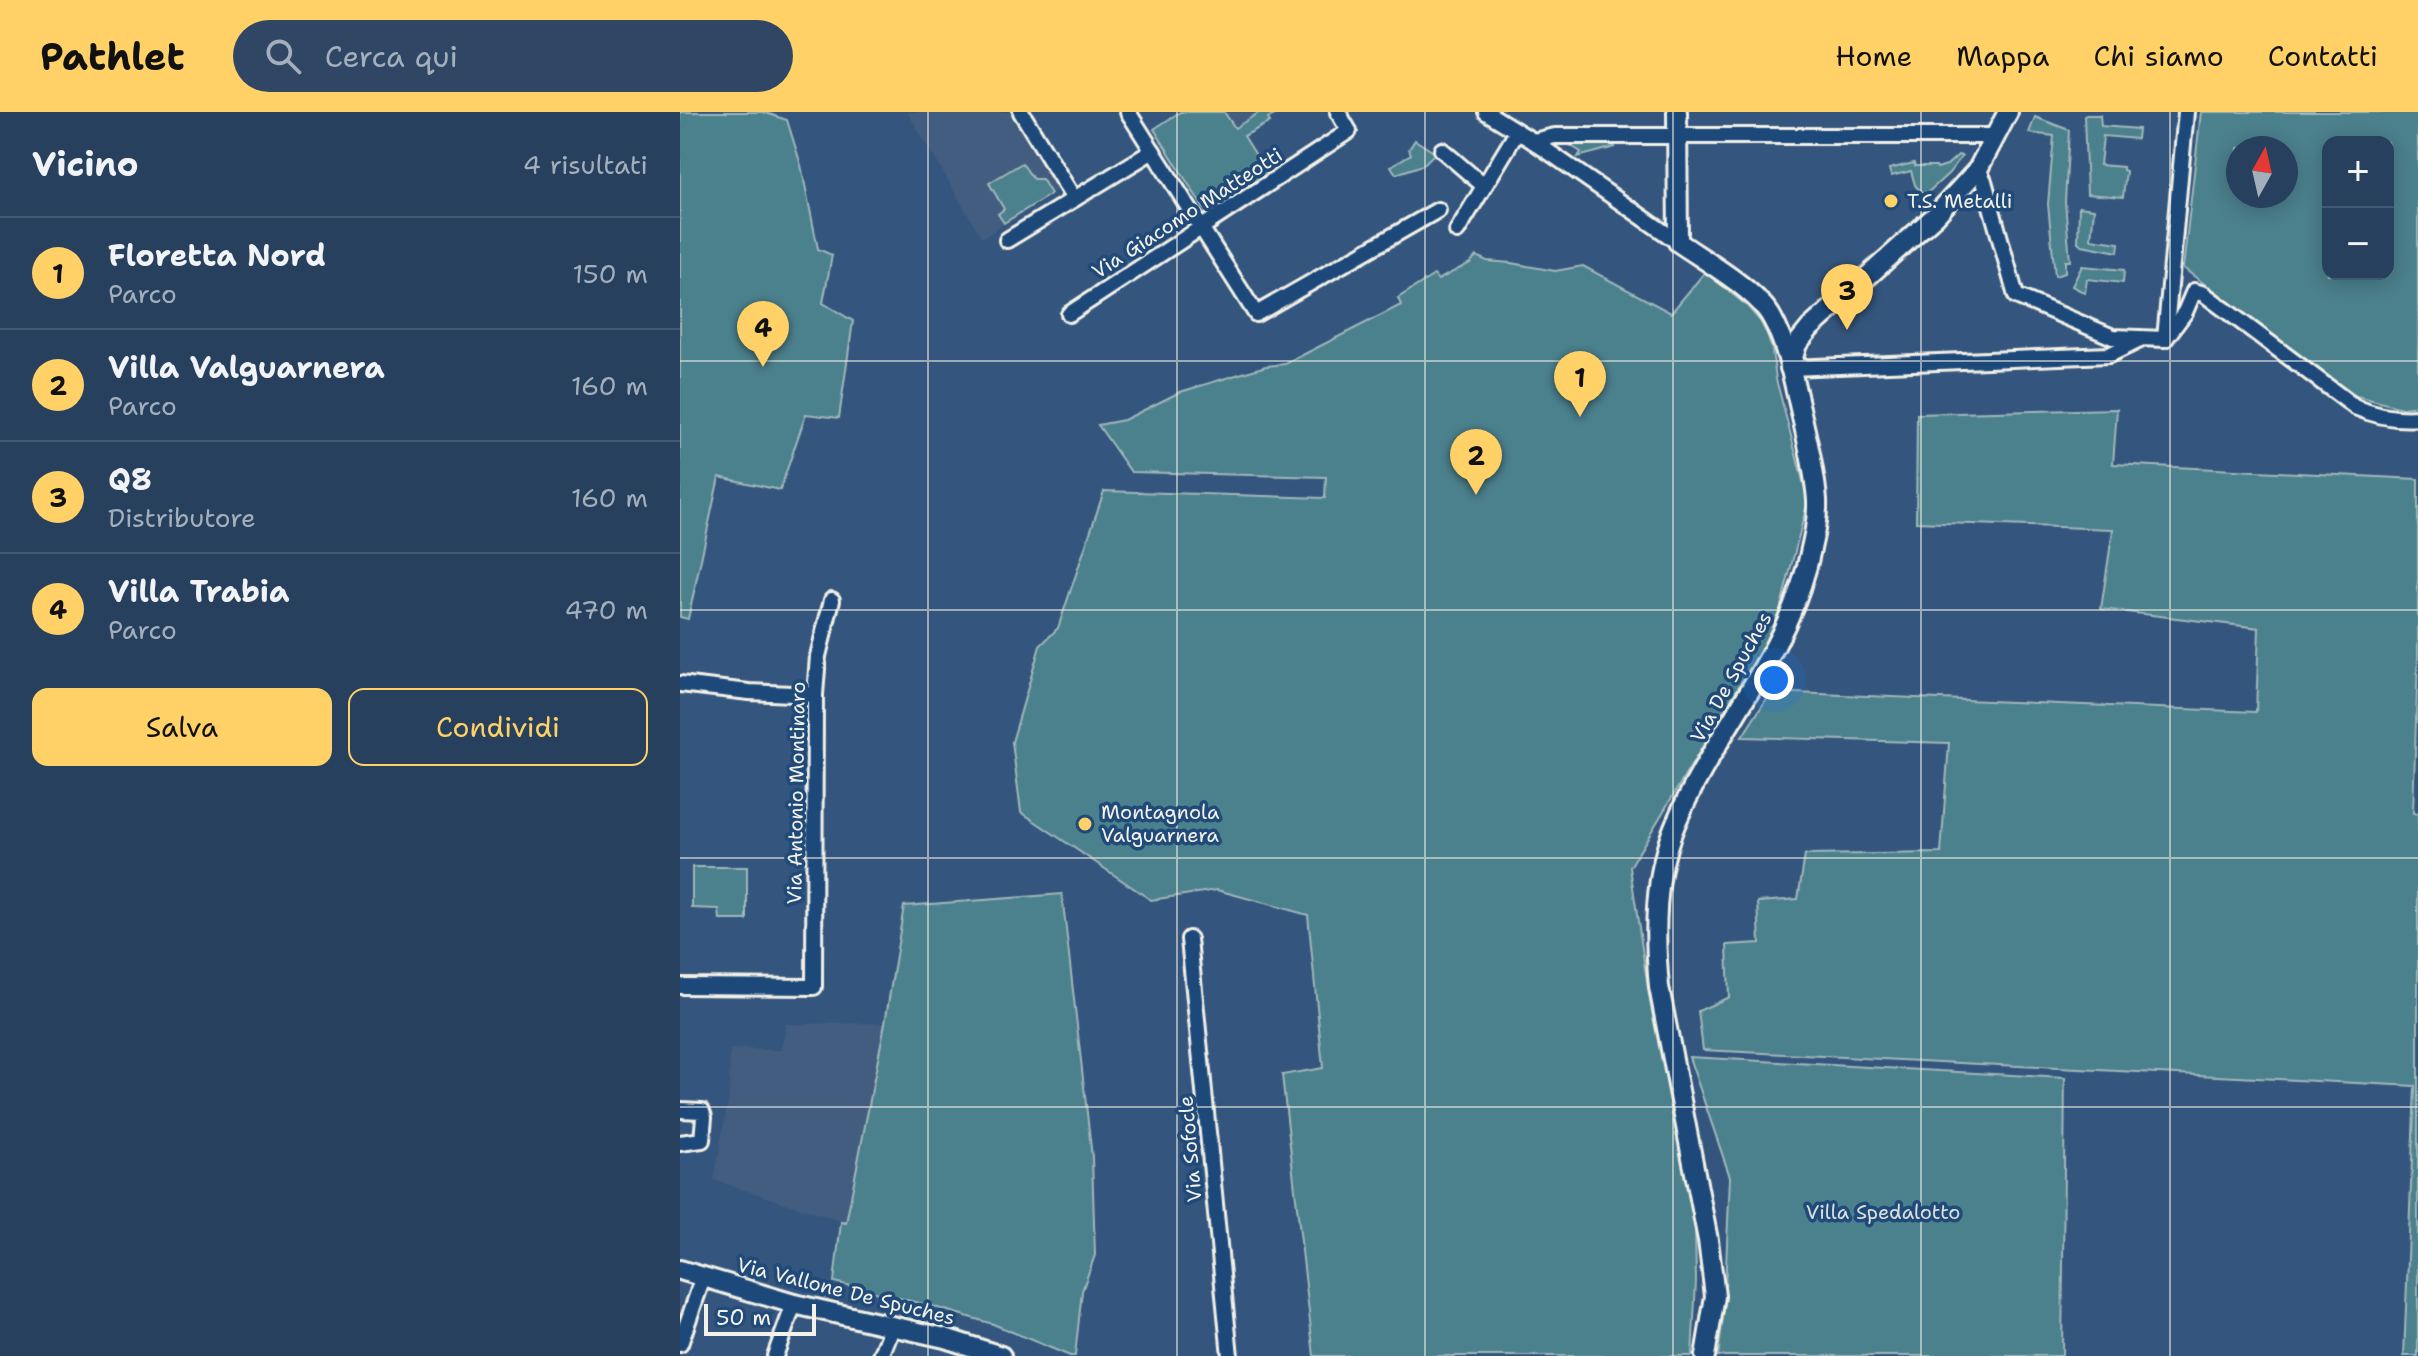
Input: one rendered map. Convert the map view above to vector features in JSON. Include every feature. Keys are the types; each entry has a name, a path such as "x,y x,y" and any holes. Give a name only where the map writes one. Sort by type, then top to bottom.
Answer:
{"street":[{"path":"1021,112 1074,199"},
{"path":"1128,112 1256,314 1438,210"},
{"name":"Via Giacomo Matteotti","path":"1069,314 1349,131 1338,112"},
{"name":"Via De Spuches","path":"1486,112 1533,141 1740,286 1772,317 1790,368 1807,438 1817,501 1815,534 1799,596 1771,656 1696,782 1674,827 1664,859 1657,914 1659,987 1708,1240 1715,1296 1705,1356"},
{"path":"1677,112 1678,242"},
{"path":"2008,112 1978,169 1936,215 1810,328 1797,344 1790,368 2109,355 2140,340"},
{"path":"2165,339 2186,112"},
{"path":"1457,231 1517,132"},
{"path":"1533,141 1555,136 1997,136"},
{"path":"1442,150 1484,186"},
{"path":"1007,240 1153,151"},
{"path":"1978,169 2016,296 2113,337 2165,339"},
{"path":"2165,339 2185,312 2194,291 2204,294 2355,407 2387,417 2418,418"},
{"path":"1772,317 1788,326 1810,328"},
{"name":"Via Antonio Montinaro","path":"680,986 814,987 815,695 818,656 832,600"},
{"path":"680,684 815,695"},
{"name":"Via Sofocle","path":"1189,939 1230,1356"},
{"path":"680,1110 702,1111 704,1117 702,1140 680,1143"},
{"name":"Via Vallone De Spuches","path":"680,1270 794,1304 893,1326 1001,1356"},
{"path":"680,1344 703,1278"},
{"path":"775,1356 794,1304"},
{"path":"881,1356 893,1326"}],"shaded area":[{"path":"907,112 1011,112 1060,188 982,238"},
{"path":"1224,112 1260,112 1235,128"},
{"path":"885,1023 846,1223 714,1180 729,1095 730,1049 781,1050 786,1024"}],"green space":[{"path":"680,112 763,112 787,120 801,165 818,249 832,255 823,303 853,321 839,418 806,414 780,490 719,477 688,619 680,617"},
{"path":"1180,112 1224,112 1235,128 1260,112 1281,112 1268,118 1270,122 1244,136 1267,173 1206,212 1154,129"},
{"path":"2201,112 2418,112 2418,406 2402,408 2353,395 2183,268"},
{"path":"2084,115 2100,115 2101,126 2138,129 2137,139 2103,136 2100,165 2123,167 2126,171 2123,197 2087,194"},
{"path":"2035,117 2069,130 2065,202 2070,261 2065,261 2065,273 2055,276 2048,204 2054,136 2029,133"},
{"path":"1415,140 1435,153 1423,165 1396,174 1391,166 1411,154 1409,149"},
{"path":"1568,144 1615,147 1578,157 1581,152"},
{"path":"1958,155 1962,156 1949,173 1924,196 1915,185 1911,171 1891,176 1889,169 1914,163 1915,166 1937,168 1947,165"},
{"path":"1022,163 1033,179 1042,179 1051,194 1004,223 998,214 1004,209 989,183"},
{"path":"2079,207 2094,209 2091,239 2119,243 2118,252 2078,242"},
{"path":"1476,256 1487,261 1555,271 1583,266 1671,313 1705,272 1747,306 1767,334 1808,500 1780,610 1771,633 1630,867 1650,1002 1695,1225 1692,1356 1314,1356 1282,1075 1323,1068 1308,915 1217,890 1151,900 1021,812 1012,742 1040,646 1058,628 1104,491 1325,498 1326,477 1131,472 1098,425 1124,420 1180,392 1266,366 1285,364 1401,305 1398,298 1434,275 1438,280 1470,263"},
{"path":"2082,266 2124,270 2123,283 2087,279 2085,293 2072,286"},
{"path":"2117,409 2113,464 2418,479 2418,657 2413,813 2418,814 2418,1356 2404,1356 2415,1086 1703,1050 1698,1011 1729,997 1727,945 1760,943 1758,902 1798,899 1805,855 1941,853 1949,743 1742,737 1771,692 2256,712 2259,628 2101,609 2113,529 1916,522 1917,414"},
{"path":"692,867 747,867 747,920 720,920 719,909 692,908"},
{"path":"1062,894 1092,1157 1095,1255 1082,1291 1075,1356 993,1324 834,1282 841,1222 846,1223 904,906"},
{"name":"Villa Spedalotto","path":"1689,1057 2065,1078 2062,1356 1718,1356 1724,1310 1730,1177"}],"place":[{"name":"T.S. Metalli","path":"1891,201"},
{"name":"Q8","path":"1847,330"},
{"name":"Villa Trabia","path":"763,367"},
{"name":"Floretta Nord","path":"1580,417"},
{"name":"Villa Valguarnera","path":"1476,495"},
{"name":"Montagnola Valguarnera","path":"1085,824"}]}
